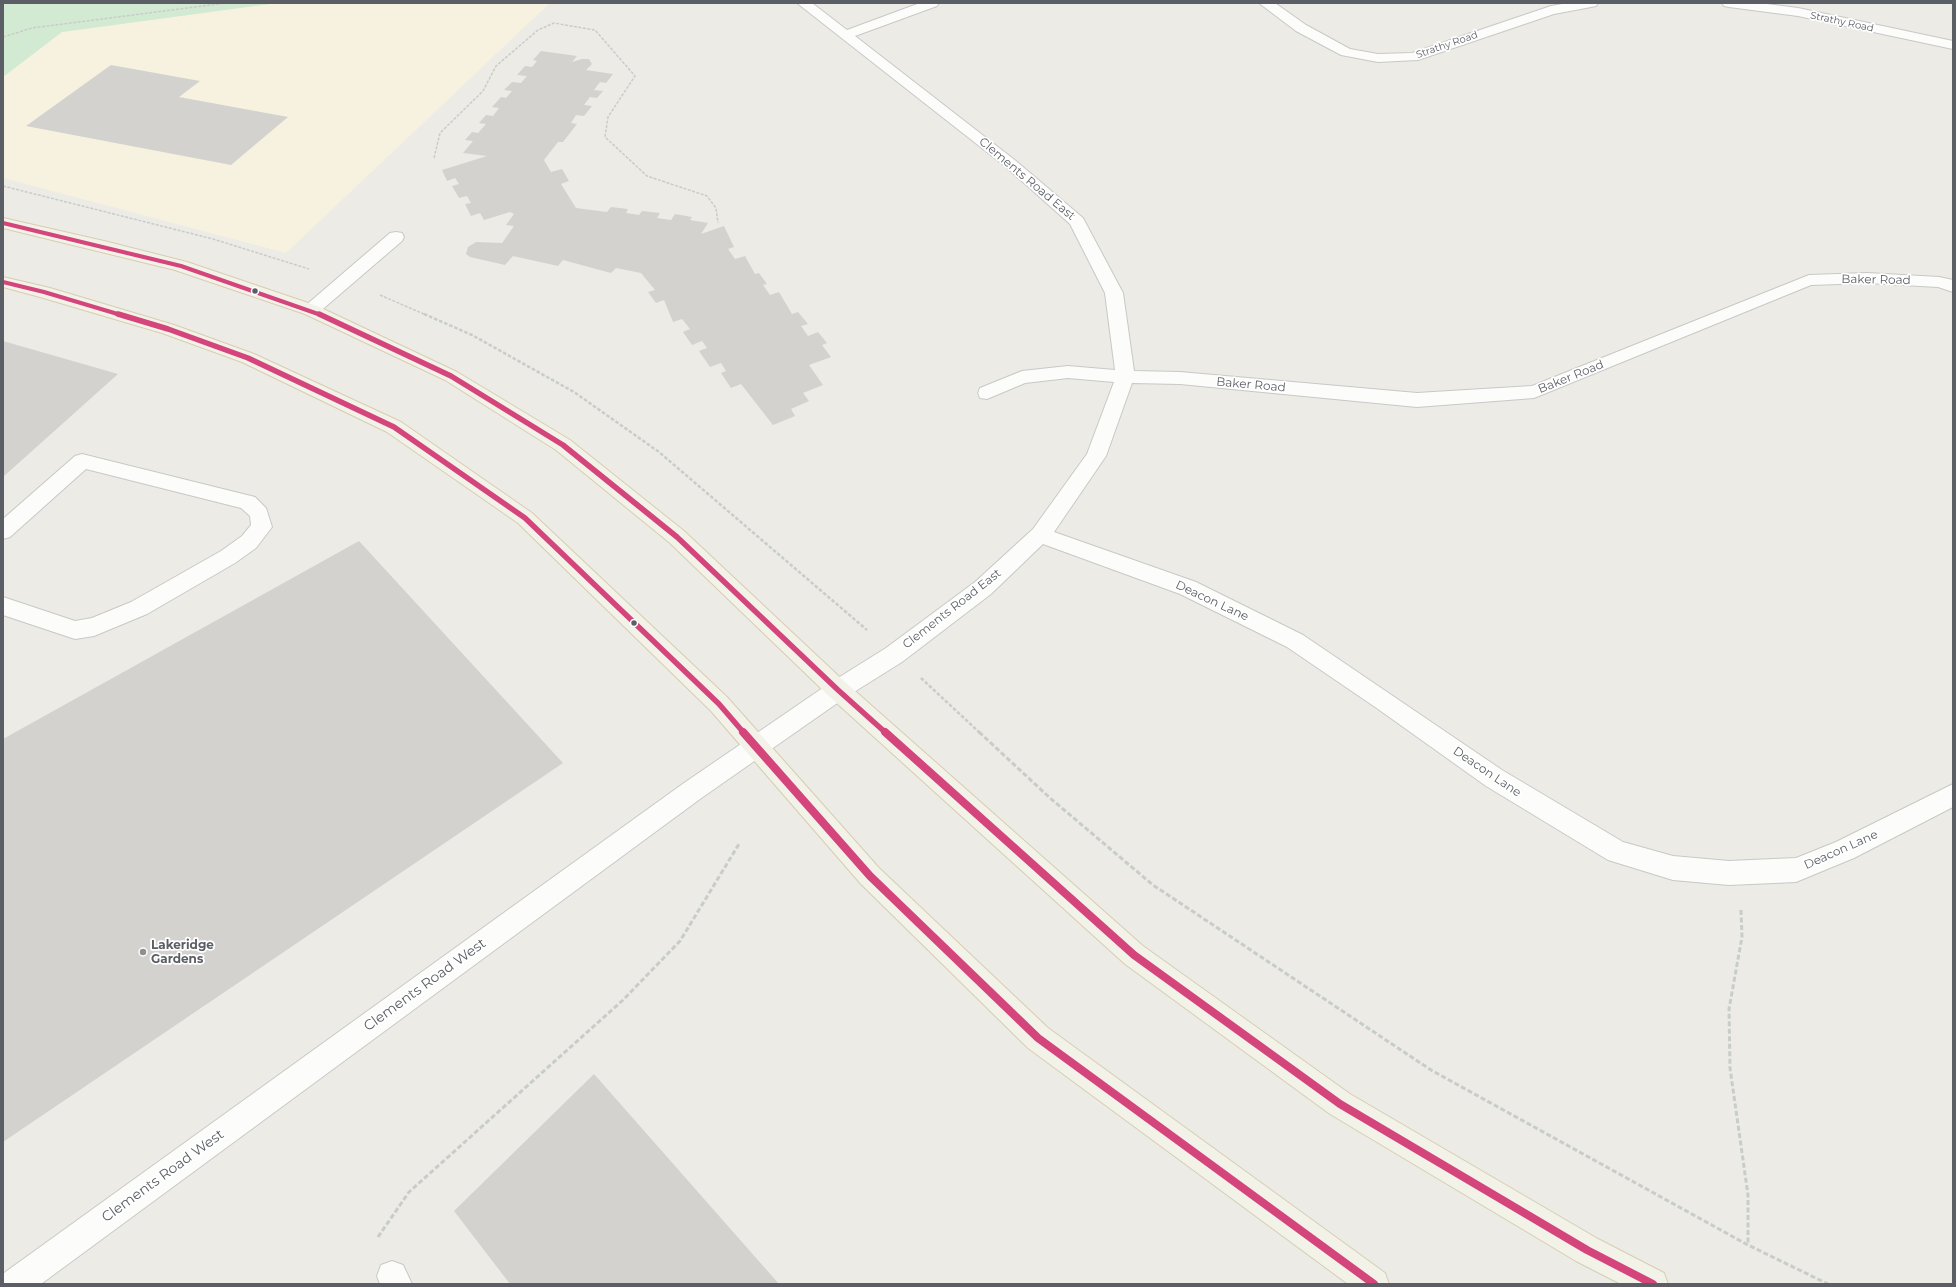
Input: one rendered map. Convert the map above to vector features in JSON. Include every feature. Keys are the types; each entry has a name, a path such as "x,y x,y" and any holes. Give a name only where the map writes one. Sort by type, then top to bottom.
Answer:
{"main road":[{"path":"3,223 104,246 181,266 311,310 451,376 563,445 677,537 838,690 1134,955 1340,1104 1587,1250 1653,1284"},
{"path":"3,282 44,292 168,329 248,358 394,427 525,518 719,704 870,876 1038,1038 1374,1284"}],"street":[{"name":"Clements Road East","path":"804,3 1011,164 1077,221 1114,293 1122,343 1125,377 1096,456 1040,535 983,588 894,655 838,690"},
{"path":"846,35 932,3"},
{"name":"Strathy Road","path":"1266,3 1300,28 1346,52 1378,58 1413,57 1551,10 1591,3"},
{"name":"Strathy Road","path":"1729,3 1798,12 1953,45"},
{"path":"311,310 344,280 396,237"},
{"name":"Baker Road","path":"987,393 1022,377 1068,372 1125,377 1180,378 1417,400 1534,392 1809,280 1867,278 1939,282 1953,286"},
{"path":"3,531 82,461 248,502 259,513 262,527 249,542 228,557 139,608 94,627 75,630 3,606"},
{"name":"Deacon Lane","path":"1040,535 1188,588 1295,641 1386,702 1494,778 1616,852 1673,868 1738,872 1796,870 1845,850 1911,818 1953,795"},
{"name":"Clements Road West","path":"15,1284 692,791 758,747 838,690"}],"path":[{"path":"3,38 39,27 226,3"},
{"path":"434,158 440,133 484,91 496,66 538,30 554,23 570,24 595,30 634,76 608,116 605,137 647,176 707,196 716,208 718,223"},
{"path":"930,685 1050,798 1152,885 1431,1070 1748,1245 1828,1284"},
{"path":"376,1241 409,1192 623,1000 680,941 739,844"},
{"path":"1738,872 1742,937 1729,1009 1730,1068 1748,1195 1748,1245"}],"shaded area":[{"path":"277,3 550,3 286,253 3,178 3,77 62,32"}],"green space":[{"path":"3,3 277,3 62,32 3,77"}],"building":[{"path":"541,51 577,56 572,62 582,59 589,59 592,64 586,70 613,74 606,83 600,82 594,90 603,91 597,98 590,97 584,105 592,106 584,116 576,115 571,123 577,124 563,142 558,142 544,160 551,172 562,169 569,181 561,184 576,208 607,212 611,207 628,209 626,213 639,215 642,211 660,213 657,218 671,220 675,214 692,217 690,220 708,223 701,234 724,226 734,247 728,249 735,259 745,256 755,274 759,273 767,284 763,285 770,295 779,292 792,314 798,312 808,324 801,326 808,336 818,332 827,343 822,345 831,357 809,365 823,385 803,393 809,401 791,409 795,416 773,425 741,384 731,388 721,373 726,371 721,363 710,367 699,351 707,348 702,341 692,345 683,332 690,329 682,319 673,322 664,300 656,303 648,292 655,290 641,273 616,268 611,273 563,260 558,266 513,256 505,265 470,257 466,254 468,247 476,242 502,243 514,226 506,225 514,214 510,212 484,220 480,213 471,216 465,204 471,203 467,196 459,198 452,186 459,184 455,178 447,181 442,170 487,156 463,153 473,141 465,140 472,132 478,133 486,124 479,123 486,115 493,116 499,108 492,107 501,97 506,98 512,91 504,90 512,82 521,83 527,76 517,75 525,66 532,67 537,61 533,60"},
{"path":"111,65 200,81 179,97 288,117 231,165 26,126"},
{"path":"3,341 118,374 3,477"},
{"name":"Lakeridge Gardens","path":"359,541 563,763 3,1142 3,739"},
{"path":"594,1074 779,1284 510,1284 454,1211"}],"transit line":[{"path":"3,223 181,266 311,310 451,376 563,445 677,537 838,690 1134,955 1340,1104 1587,1250 1653,1284"},
{"path":"3,282 44,292 168,329 248,358 394,427 525,518 719,704 870,876 1038,1038 1374,1284"}],"place":[{"name":"Lakeridge Gardens","path":"143,952"}]}
